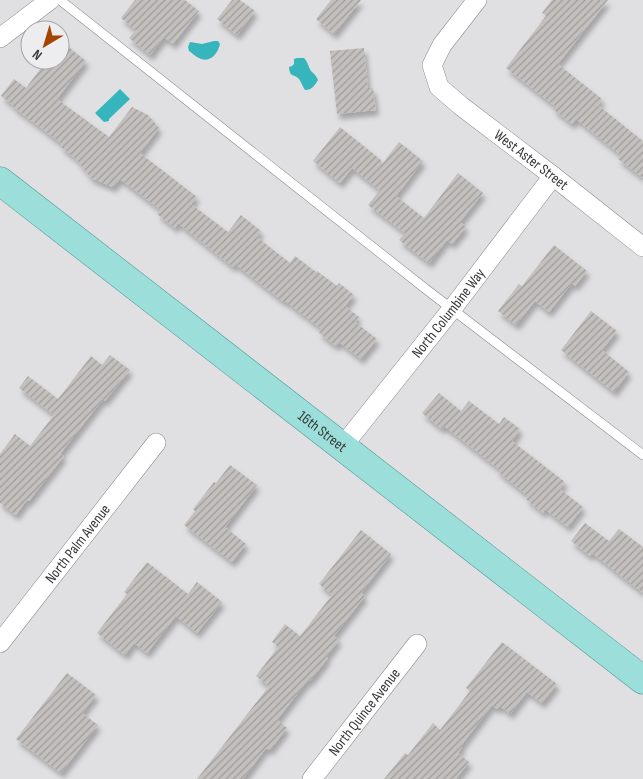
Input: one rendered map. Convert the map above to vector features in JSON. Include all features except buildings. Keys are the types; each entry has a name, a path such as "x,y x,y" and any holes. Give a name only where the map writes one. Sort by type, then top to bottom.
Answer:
{"main road":[{"name":"16th Street","path":"0,181 643,680"}],"street":[{"path":"0,38 50,0"},
{"name":"West Aster Street","path":"477,0 442,45 432,65 440,87 461,106 554,176 643,247"},
{"name":"North Columbine Way","path":"342,447 452,309 554,176"},
{"name":"North Palm Avenue","path":"0,643 156,443"},
{"name":"North Quince Avenue","path":"312,779 416,644"}],"lane":[{"path":"60,0 452,309 643,455"}],"water":[{"path":"218,41 220,44 210,59 197,57 189,51 190,42 202,44"},
{"path":"304,58 318,80 310,89 305,90 299,79 290,73 289,67 294,64 294,59"},
{"path":"120,89 130,99 109,121 104,122 95,113"}]}
